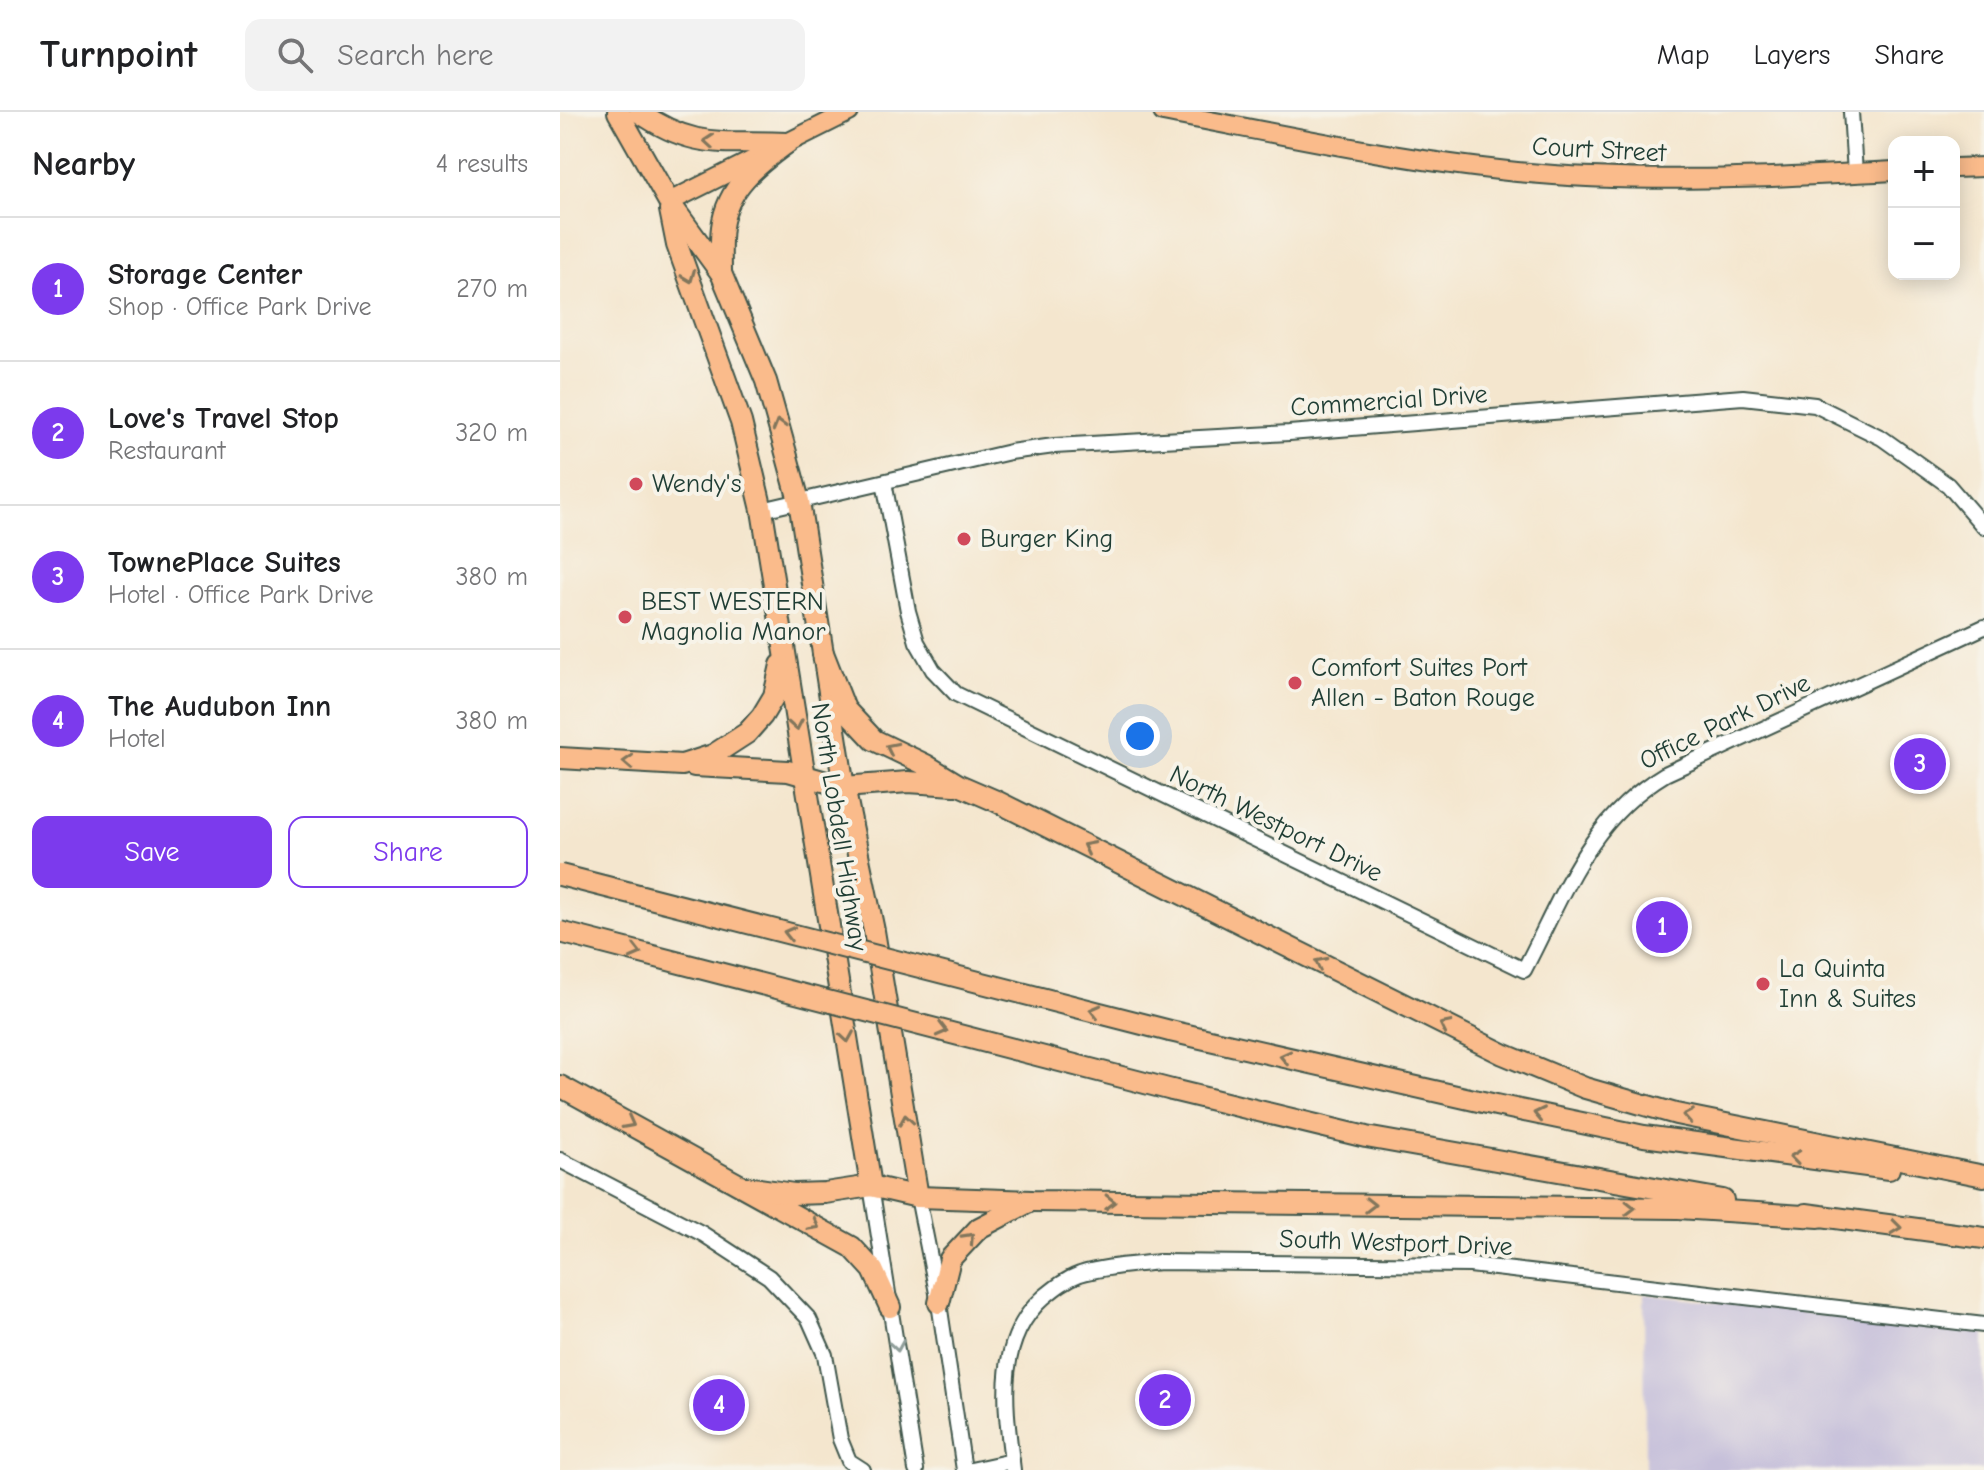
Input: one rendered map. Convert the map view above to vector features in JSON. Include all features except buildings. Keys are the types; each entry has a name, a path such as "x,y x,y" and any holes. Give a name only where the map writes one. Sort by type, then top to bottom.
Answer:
{"highway":[{"name":"North Lobdell Highway","path":"618,112 669,202 721,273 766,381 799,501 844,787 877,947 918,1197"},
{"path":"639,112 682,137 709,143 787,143"},
{"path":"721,273 722,226 730,200 753,168 787,143"},
{"name":"North Lobdell Highway","path":"669,202 677,245 741,422 762,510 871,1186"},
{"path":"682,765 713,755 747,733 774,696 784,653"},
{"path":"823,653 845,709 874,740 1503,1054 1585,1088 1676,1114 1984,1178"},
{"path":"560,758 788,771 844,787 908,782 959,785"},
{"path":"560,875 1170,1031 1496,1105 1644,1136 1984,1178"},
{"path":"560,932 1366,1137 1819,1217 1984,1238"},
{"path":"560,1086 852,1247 873,1270 890,1307"},
{"path":"746,1187 794,1194 871,1186 918,1197 1032,1201 1678,1208 1819,1217"},
{"path":"939,1303 950,1259 979,1228 1032,1201"}],"main road":[{"path":"669,202 849,112"},
{"name":"Court Street","path":"1163,112 1202,115 1384,152 1517,172 1682,181 1888,171"},
{"path":"1960,168 1984,167"}],"street":[{"path":"1851,112 1855,173"},
{"name":"Commercial Drive","path":"762,510 1010,452 1054,446 1289,433 1743,397 1815,405 1882,438 1948,485 1984,527"},
{"name":"North Westport Drive","path":"884,482 908,611 917,642 933,670 956,694 1524,970"},
{"name":"Office Park Drive","path":"1524,970 1586,849 1635,793 1665,774 1984,627"},
{"path":"560,1160 703,1234 769,1277 809,1319 825,1355 840,1439 849,1461 863,1470"},
{"name":"North Lobdell Highway","path":"871,1186 916,1470"},
{"path":"918,1197 939,1303 964,1470"},
{"name":"South Westport Drive","path":"1012,1465 1005,1376 1012,1345 1025,1319 1059,1285 1081,1274 1110,1268 1159,1262 1470,1265 1984,1325"},
{"path":"971,1470 1012,1465"}],"shaded area":[{"path":"1644,1294 1984,1333 1984,1470 1645,1470"}],"place":[{"name":"Wendy's","path":"636,484"},
{"name":"Burger King","path":"964,539"},
{"name":"BEST WESTERN Magnolia Manor","path":"625,617"},
{"name":"Comfort Suites Port Allen - Baton Rouge","path":"1295,683"},
{"name":"TownePlace Suites","path":"1920,764"},
{"name":"Storage Center","path":"1662,927"},
{"name":"La Quinta Inn & Suites","path":"1763,984"},
{"name":"Love's Travel Stop","path":"1165,1400"},
{"name":"The Audubon Inn","path":"719,1405"}]}
